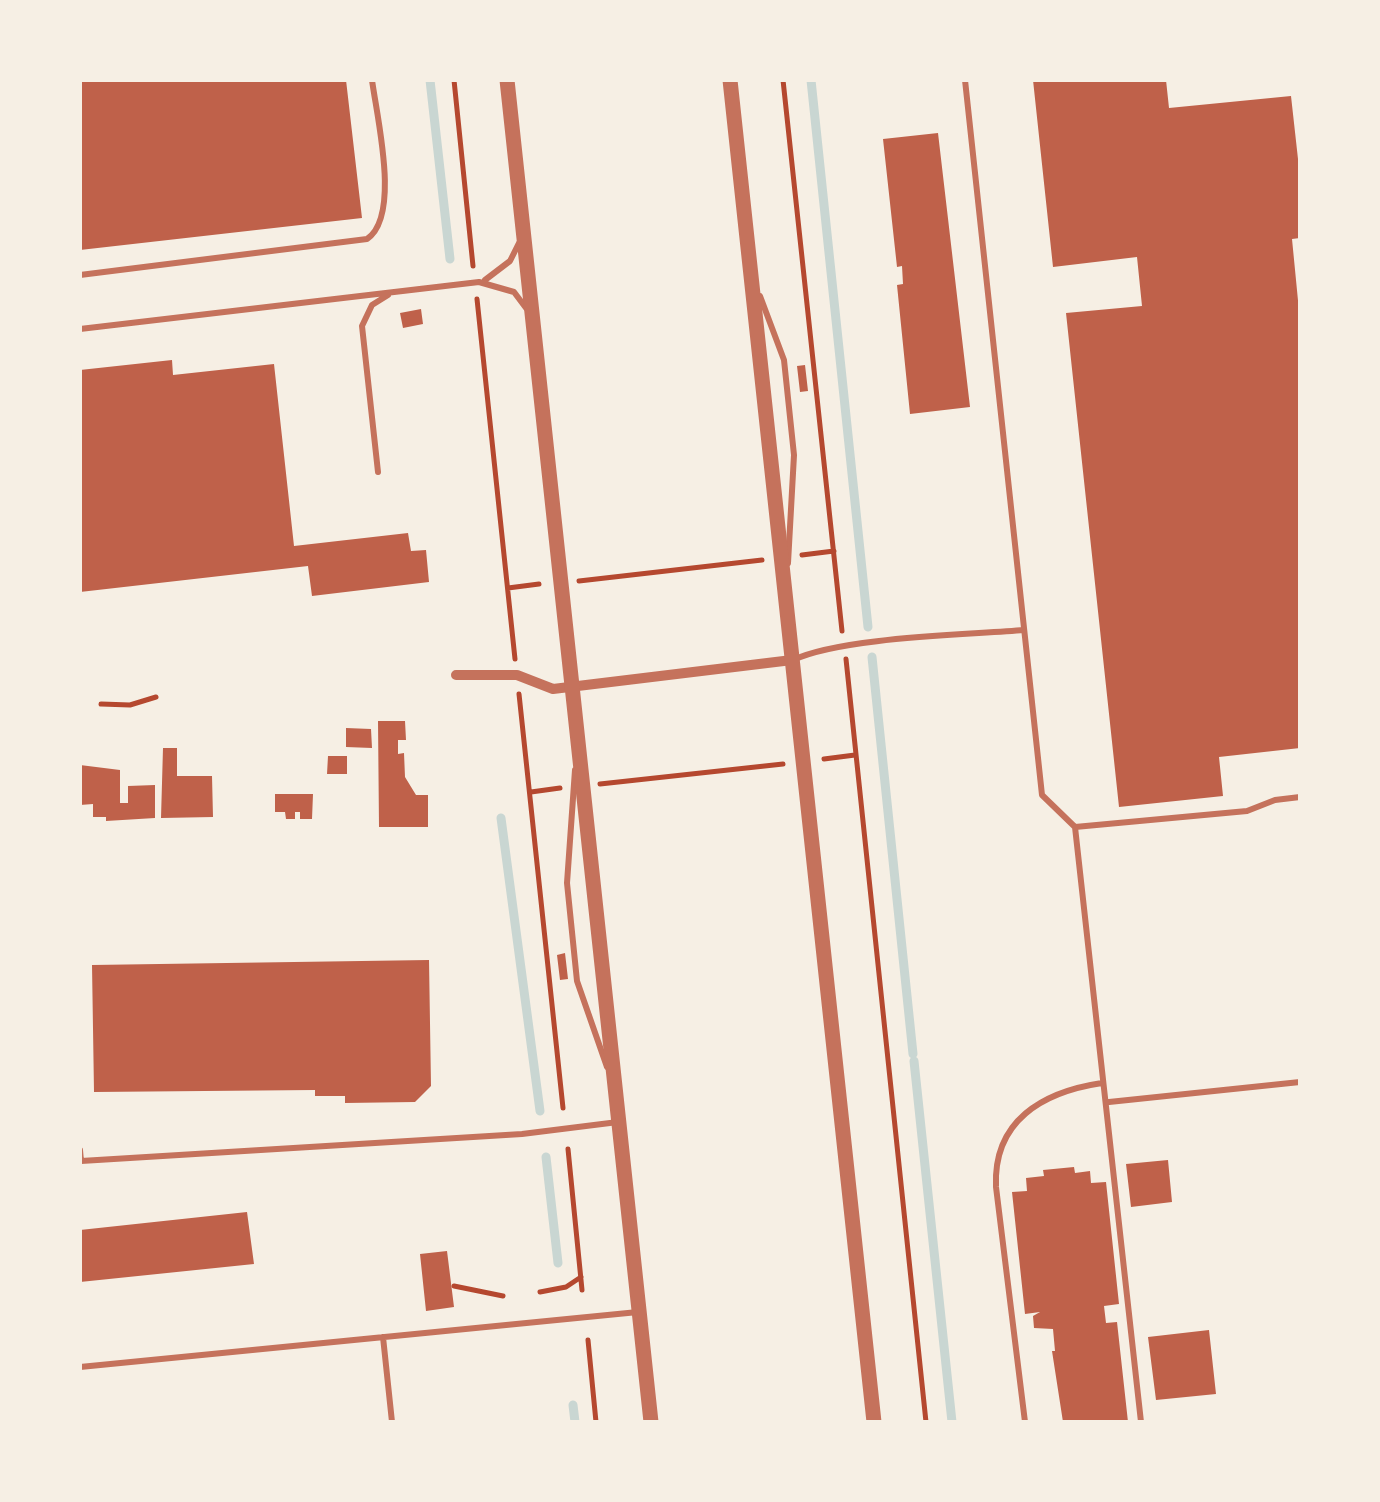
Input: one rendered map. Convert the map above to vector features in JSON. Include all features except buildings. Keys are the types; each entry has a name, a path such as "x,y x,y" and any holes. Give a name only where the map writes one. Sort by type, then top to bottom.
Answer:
{"street":[{"path":"507,80 651,1422"},
{"path":"730,80 874,1422"},
{"path":"456,674 517,675 546,687 570,687 792,660"}],"lane":[{"path":"80,275 359,242 376,233 386,204 372,80"},
{"path":"965,80 1042,795 1075,827 1102,1083 1109,1102 1142,1422"},
{"path":"80,330 479,282 500,273 510,261 522,219"},
{"path":"750,271 784,360 794,455 786,599"},
{"path":"479,282 514,292 524,303 534,333"},
{"path":"378,472 362,326 372,304 394,292"},
{"path":"792,660 809,652 1024,630"},
{"path":"577,744 566,883 576,981 613,1083"},
{"path":"1075,827 1247,810 1300,797"},
{"path":"1109,1102 1300,1082"},
{"path":"1025,1422 996,1187 998,1151 1004,1136 1028,1113 1066,1088 1102,1083"},
{"path":"80,1150 82,1161 522,1134 618,1122"},
{"path":"80,1367 639,1312"},
{"path":"384,1338 392,1422"}],"path":[{"path":"454,80 474,268"},
{"path":"784,80 842,634"},
{"path":"477,298 563,1108"},
{"path":"808,398 817,397"},
{"path":"799,555 834,551"},
{"path":"576,581 765,559"},
{"path":"508,588 543,584"},
{"path":"846,659 926,1422"},
{"path":"101,704 130,705 156,697"},
{"path":"819,760 855,754"},
{"path":"598,784 786,764"},
{"path":"530,792 562,788"},
{"path":"546,948 555,947"},
{"path":"568,1149 582,1290"},
{"path":"540,1292 566,1287 581,1276"},
{"path":"454,1286 504,1296"},
{"path":"588,1340 596,1422"}],"waterway":[{"path":"430,80 450,259"},
{"path":"811,80 868,627"},
{"path":"872,657 913,1054"},
{"path":"501,818 540,1111"},
{"path":"914,1061 952,1422"},
{"path":"546,1157 558,1263"},
{"path":"573,1405 575,1422"}]}
